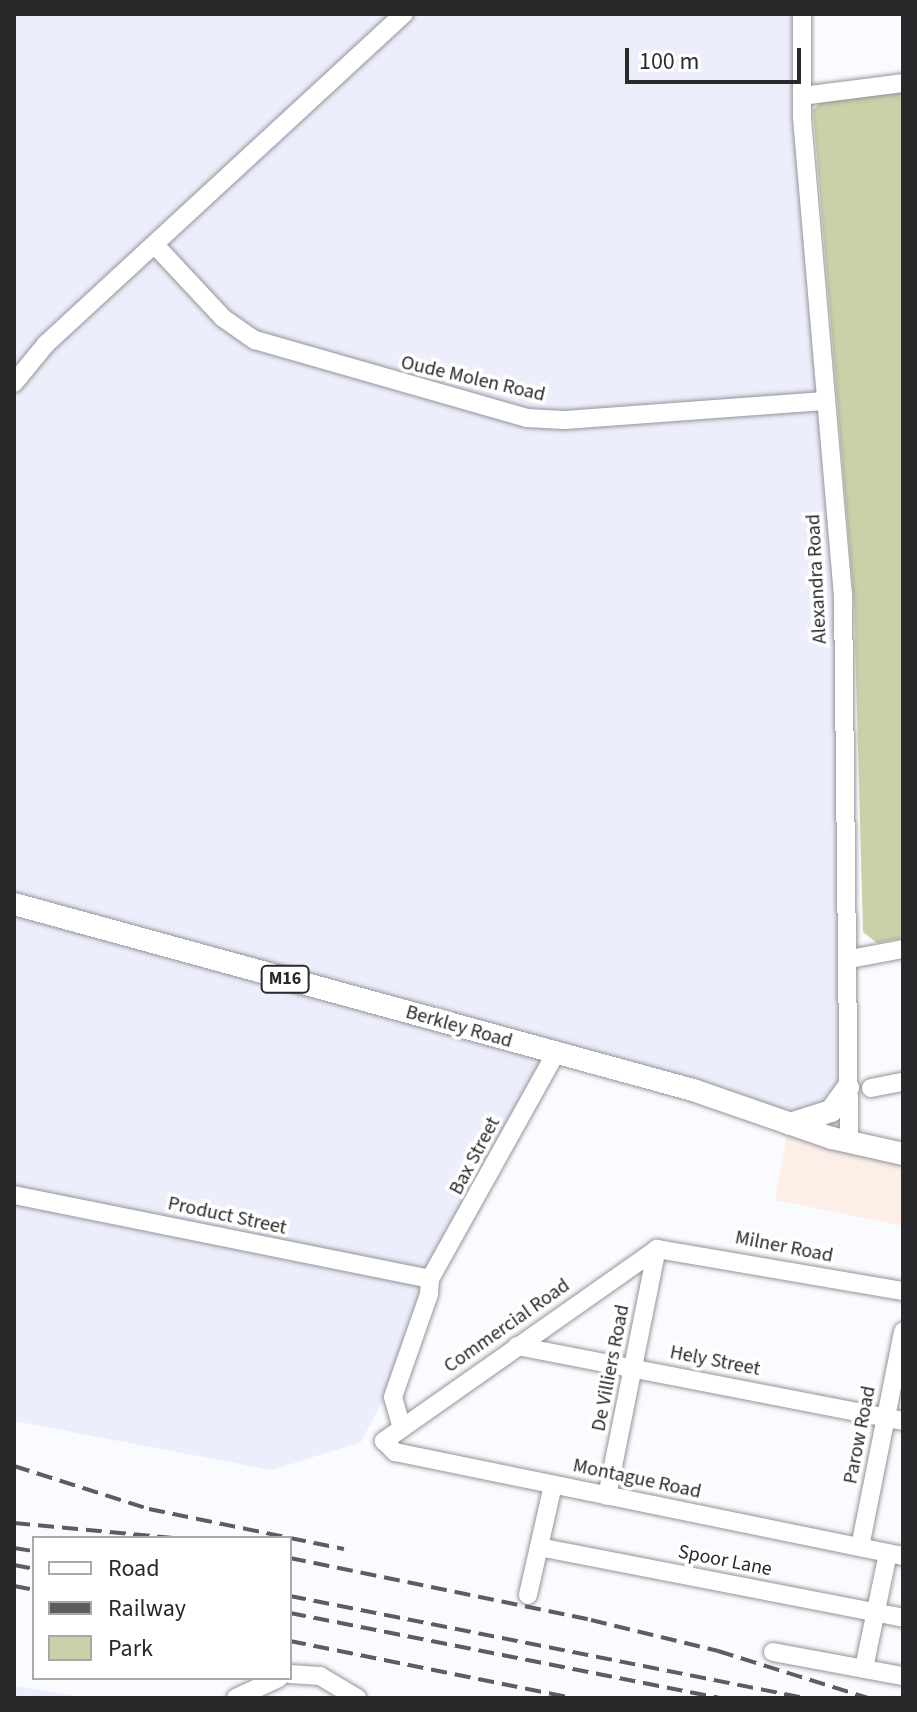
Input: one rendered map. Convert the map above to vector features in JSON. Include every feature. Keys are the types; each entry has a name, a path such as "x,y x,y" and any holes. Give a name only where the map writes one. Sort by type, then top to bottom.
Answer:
{"main road":[{"name":"Berkley Road","path":"14,904 693,1090 789,1124 903,1154"},
{"path":"789,1124 831,1111 860,1088"}],"street":[{"path":"14,383 46,344 404,14"},
{"name":"Alexandra Road","path":"802,14 802,96 843,593 850,959 860,1088 849,1142"},
{"path":"802,96 903,83"},
{"name":"Oude Molen Road","path":"155,245 223,318 255,340 527,418 564,420 825,401"},
{"path":"850,959 903,949"},
{"name":"Bax Street","path":"401,1425 393,1397 429,1294 430,1278 555,1054"},
{"path":"860,1088 903,1082"},
{"name":"Product Street","path":"14,1195 430,1278"},
{"name":"Milner Road","path":"657,1249 903,1291"},
{"name":"Commercial Road","path":"384,1441 401,1425 657,1249"},
{"name":"De Villiers Road","path":"607,1496 657,1249"},
{"name":"Parow Road","path":"860,1547 895,1419 903,1331"},
{"name":"Hely Street","path":"517,1346 895,1419"},
{"name":"Montague Road","path":"384,1441 395,1452 895,1555 875,1613 864,1668"},
{"path":"528,1595 553,1485"},
{"name":"Spoor Lane","path":"539,1547 903,1618"},
{"path":"773,1652 903,1676"},
{"path":"292,1674 311,1673 357,1698"},
{"path":"236,1698 275,1680"}],"shaded area":[{"path":"14,14 802,14 843,593 849,1142 555,1055 432,1277 439,1295 361,1442 272,1470 14,1421"},
{"path":"789,1124 903,1154 903,1226 775,1200"},
{"path":"14,1686 91,1698 14,1698"}],"green space":[{"path":"903,91 903,938 877,943 863,932 854,601 813,110 820,102"}],"railway":[{"path":"14,1466 149,1509 280,1536"},
{"path":"14,1523 152,1536"},
{"path":"292,1538 344,1549"},
{"path":"14,1548 32,1551"},
{"path":"292,1558 591,1620 718,1651 868,1698"},
{"path":"14,1565 32,1569"},
{"path":"14,1586 32,1590"},
{"path":"292,1596 805,1698"},
{"path":"292,1613 720,1698"},
{"path":"292,1641 572,1698"}]}
